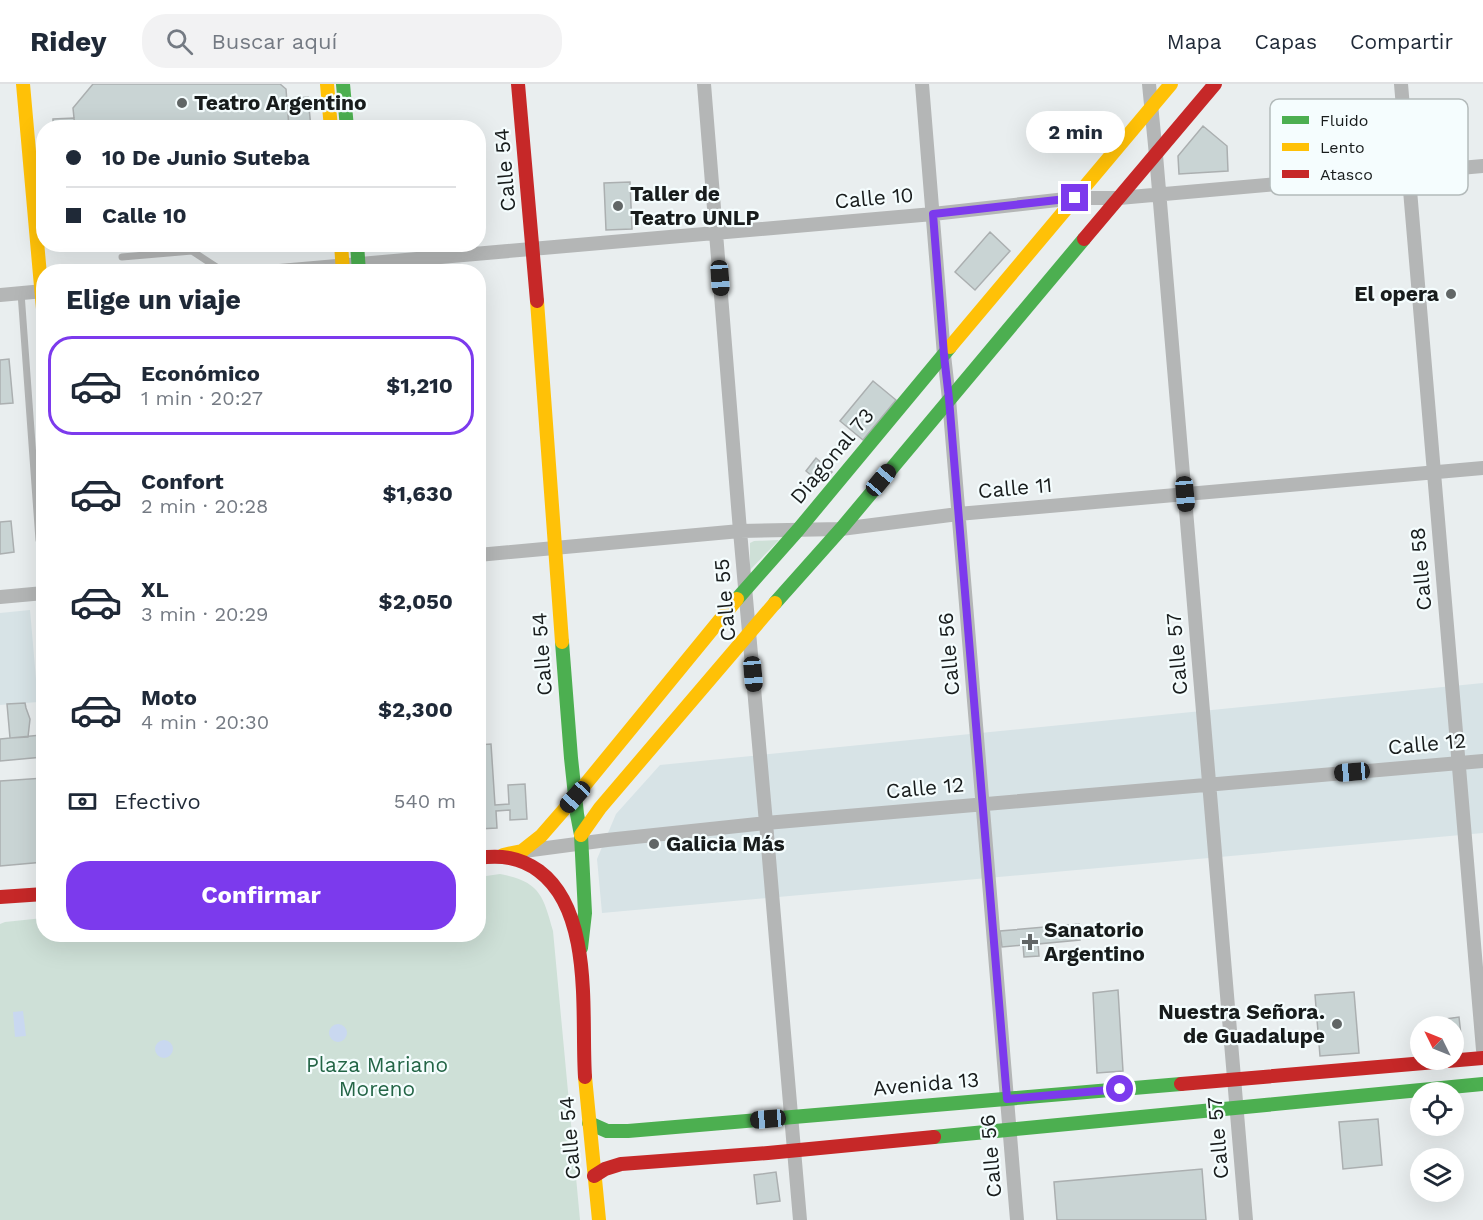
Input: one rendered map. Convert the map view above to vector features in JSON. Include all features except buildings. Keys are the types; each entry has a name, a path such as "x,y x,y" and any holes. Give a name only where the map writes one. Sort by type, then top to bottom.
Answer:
{"main road":[{"path":"23,84 36,226"},
{"path":"327,84 330,120"},
{"path":"343,84 345,120"},
{"name":"Calle 54","path":"519,84 571,758 581,839 585,913 579,956 584,1058 599,1220"},
{"name":"Diagonal 73","path":"522,851 541,836 575,797 1171,84"},
{"path":"581,839 600,808 749,632 841,529 1215,84"},
{"name":"Calle 12","path":"486,857 522,851"},
{"path":"503,855 534,867 557,888 568,907 574,924 579,956"},
{"path":"0,897 36,895"},
{"name":"Avenida 13","path":"590,1124 607,1131 628,1131 1483,1058"},
{"path":"594,1176 605,1168 621,1164 1010,1130 1483,1084"}],"street":[{"name":"Calle 55","path":"704,84 800,1220"},
{"name":"Calle 56","path":"922,84 1017,1220"},
{"name":"Calle 57","path":"1149,84 1246,1220"},
{"name":"Calle 58","path":"1401,84 1402,99"},
{"name":"Calle 10","path":"1468,167 1483,166"},
{"name":"Calle 10","path":"394,264 533,248 933,214 1075,198 1119,198 1270,185"},
{"name":"Calle 58","path":"1411,195 1483,1050"},
{"path":"0,295 36,292"},
{"name":"Calle 11","path":"486,554 740,531 841,529 958,514 1483,468"},
{"path":"0,597 36,594"},
{"name":"Calle 12","path":"522,851 581,839 1483,761"}],"lane":[{"path":"122,257 180,252"},
{"path":"194,252 212,264"},
{"path":"21,293 36,499"}],"shaded area":[{"path":"30,610 36,702 0,705 0,613"},
{"path":"1483,683 1483,833 602,913 597,859 616,814 660,765"}],"green space":[{"path":"779,540 750,570 750,543"},
{"name":"Plaza Mariano Moreno","path":"500,874 524,881 532,886 542,899 553,931 580,1220 0,1220 0,924 36,919 36,942 486,942 486,876"}],"water":[{"path":"23,1011 26,1036 15,1037 13,1012"},
{"path":"338,1024 344,1027 347,1033 344,1039 338,1042 332,1039 329,1033 332,1027"},
{"path":"164,1040 170,1043 173,1049 170,1055 164,1058 158,1055 155,1049 158,1043"}],"traffic: fast":[{"path":"343,84 346,120"},
{"path":"775,603 841,529 1084,239"},
{"path":"358,252 358,264"},
{"path":"737,599 798,530 950,347"},
{"path":"562,642 571,758 581,835 585,913 581,948"},
{"path":"589,1123 607,1131 628,1131 1181,1084"},
{"path":"934,1137 1483,1084"}],"traffic: slow":[{"path":"23,84 36,230"},
{"path":"327,84 330,120"},
{"path":"950,347 1171,84"},
{"path":"38,252 39,264"},
{"path":"342,252 342,264"},
{"path":"537,301 562,642"},
{"path":"503,855 522,851 541,836 737,599"},
{"path":"581,835 600,808 775,603"},
{"path":"585,1077 599,1220"}],"traffic: jam":[{"path":"518,84 537,301"},
{"path":"1084,239 1215,84"},
{"path":"486,858 510,858 532,866 557,889 569,912 577,938 581,966 585,1077"},
{"path":"0,897 36,895"},
{"path":"1181,1084 1483,1058"},
{"path":"594,1176 605,1169 621,1164 934,1137"}],"place":[{"name":"Teatro Argentino","path":"182,103"},
{"name":"Taller de Teatro UNLP","path":"618,206"},
{"name":"El opera","path":"1451,294"},
{"name":"Galicia Más","path":"654,844"},
{"name":"Sanatorio Argentino","path":"1030,942"},
{"name":"Nuestra Señora. de Guadalupe","path":"1337,1024"}],"route":[{"path":"1075,198 933,214 1007,1099 1120,1089"}]}
